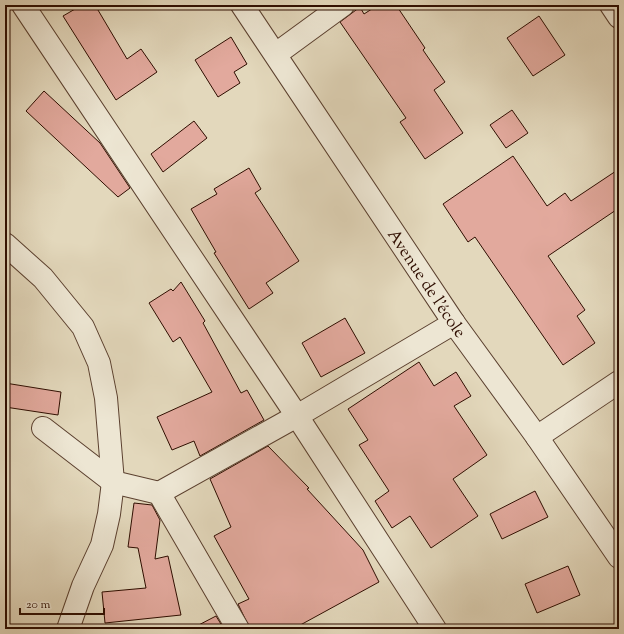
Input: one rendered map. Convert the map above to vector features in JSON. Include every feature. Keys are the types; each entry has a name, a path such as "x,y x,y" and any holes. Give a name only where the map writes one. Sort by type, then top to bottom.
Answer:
{"street":[{"path":"23,5 297,416 435,629"},
{"name":"Avenue de l'école","path":"242,5 454,323 537,437 619,557"},
{"path":"276,54 343,5"},
{"path":"611,5 619,17"},
{"path":"5,244 43,278 83,326 99,363 106,398 112,482 109,514 102,545 83,586 68,629"},
{"path":"43,428 112,482 159,493 297,416 454,323"},
{"path":"537,437 619,382"},
{"path":"159,493 238,629"}],"building":[{"path":"82,5 95,5 127,59 141,49 157,72 116,100 63,16"},
{"path":"378,5 396,5 425,48 423,50 445,82 434,90 463,133 425,159 400,122 406,118 340,22 360,7 364,14"},
{"path":"539,16 565,55 533,76 507,38"},
{"path":"231,37 247,64 234,72 240,83 218,97 195,60"},
{"path":"44,91 100,143 130,188 118,197 26,111"},
{"path":"512,110 528,133 506,148 490,125"},
{"path":"194,121 207,138 163,172 151,154"},
{"path":"513,156 547,206 565,193 571,201 619,169 619,208 548,256 585,310 577,316 595,343 563,365 475,237 468,242 443,204"},
{"path":"249,168 261,189 255,193 299,261 266,283 273,293 249,309 214,253 216,252 191,209 217,194 214,189"},
{"path":"181,282 205,321 203,323 241,393 247,390 264,420 200,456 194,441 172,450 157,417 212,392 180,337 173,342 149,303 171,289 173,291"},
{"path":"345,318 365,353 321,377 302,343"},
{"path":"419,362 434,386 456,372 471,396 454,406 487,455 453,479 478,516 431,548 410,516 392,528 375,501 389,491 359,445 368,440 348,409"},
{"path":"5,383 61,392 58,415 5,407"},
{"path":"268,446 309,488 307,489 363,550 379,582 293,629 250,629 238,604 249,599 214,536 231,527 210,479"},
{"path":"535,491 548,517 502,539 490,514"},
{"path":"134,503 152,505 160,520 155,559 168,556 181,615 105,623 102,592 146,588 138,548 128,547"},
{"path":"568,566 580,595 537,613 525,584"},
{"path":"216,616 224,629 191,629"}]}
